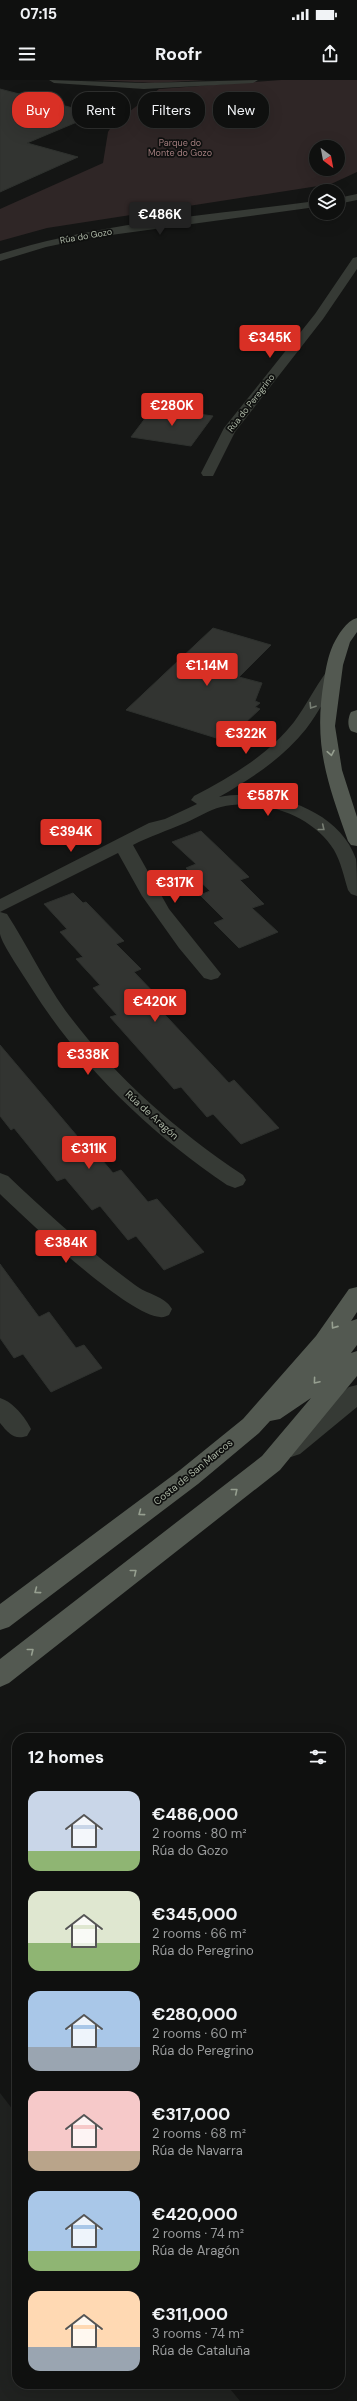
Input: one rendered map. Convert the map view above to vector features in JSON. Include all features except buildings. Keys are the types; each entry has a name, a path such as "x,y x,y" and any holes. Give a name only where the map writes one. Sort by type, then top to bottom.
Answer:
{"main road":[{"path":"357,624 340,645 333,674 327,726 337,783 357,841"},
{"path":"357,715 357,728"},
{"name":"Costa de San Marcos","path":"0,1619 189,1477 251,1426 324,1342 357,1294"},
{"path":"251,1426 313,1385 357,1328"},
{"path":"0,1675 271,1462 357,1360"}],"street":[{"path":"54,80 99,85 151,86 253,80"},
{"path":"345,200 357,197"},
{"name":"Rúa do Gozo","path":"0,258 44,244 89,235 309,205"},
{"name":"Rúa do Peregrino","path":"208,473 229,431 319,316 357,260"},
{"path":"155,828 165,818 222,789 277,749 299,726 333,674"},
{"path":"0,906 155,828 169,825 220,802 238,800 274,803 298,812 322,826 343,850 357,890"},
{"path":"123,844 155,902 189,951 211,974"},
{"name":"Rúa de Aragón","path":"0,918 41,987 80,1042 110,1076 206,1162 235,1180"},
{"path":"0,1181 42,1222 128,1292 161,1309"},
{"path":"271,1462 357,1394"},
{"path":"0,1407 19,1429"}],"shaded area":[{"path":"0,2093 12,2109 12,2389 230,2389 240,2401 0,2401"}],"green space":[{"path":"93,80 206,80 155,83"},
{"name":"Parque do Monte do Gozo","path":"281,80 357,80 357,172 331,184 309,184 309,187 47,228 0,241 0,209 103,163 108,132 110,128 130,128 130,111 138,105 138,128 205,128 205,92 155,92 159,89"}]}
